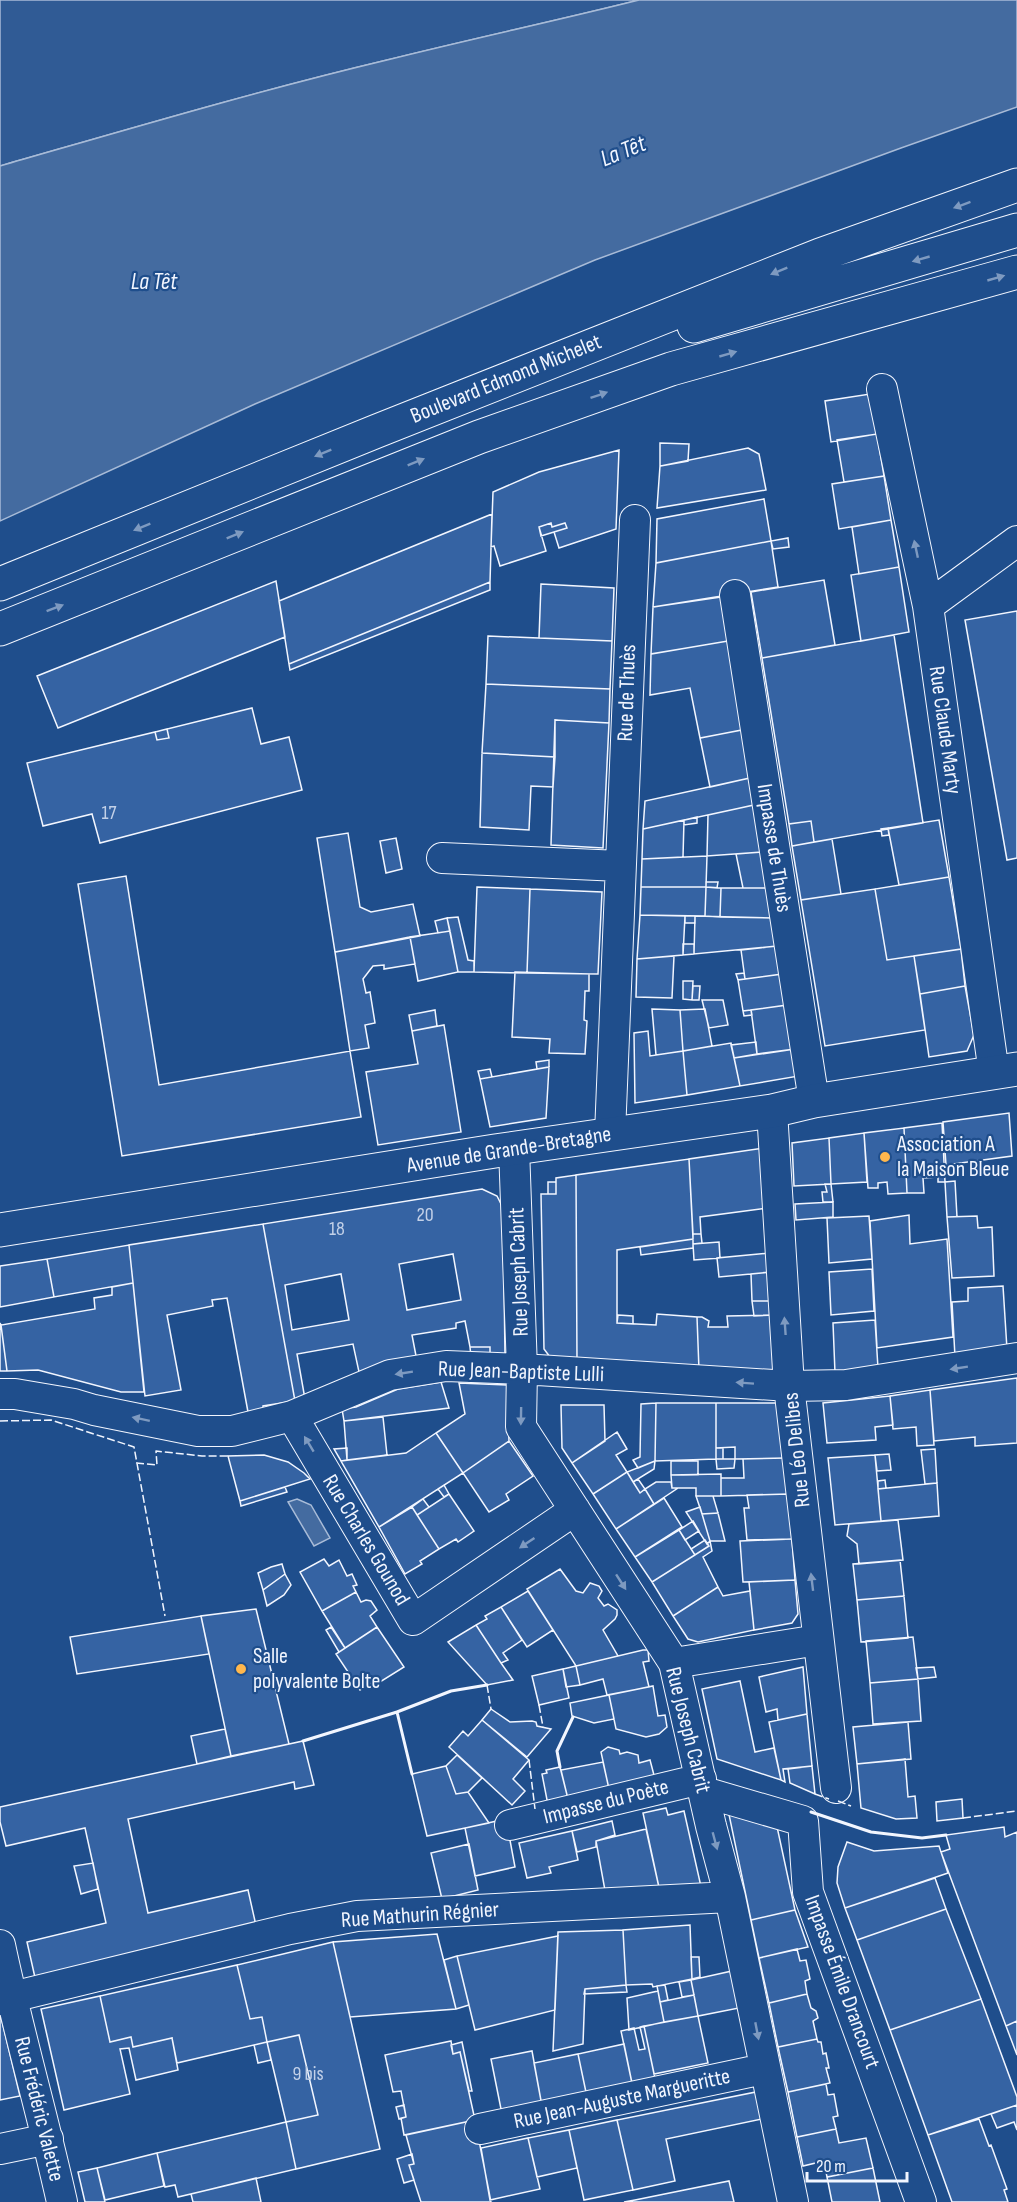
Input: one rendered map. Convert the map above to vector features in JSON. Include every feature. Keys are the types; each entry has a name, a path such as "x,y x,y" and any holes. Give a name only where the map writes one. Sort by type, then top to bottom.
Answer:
{"main road":[{"name":"Boulevard Edmond Michelet","path":"0,584 820,255 1017,185"},
{"path":"377,431 650,339 1017,230"},
{"name":"Boulevard Edmond Michelet","path":"0,629 479,437 672,369 1017,272"},
{"name":"Avenue de Grande-Bretagne","path":"0,1230 514,1148 772,1111 814,1101 1005,1071"}],"street":[{"name":"Rue Claude Marty","path":"882,389 928,606 1005,1071"},
{"name":"Rue de Thuès","path":"610,1134 635,520"},
{"path":"928,606 1017,541"},
{"name":"Impasse de Thuès","path":"735,596 814,1101"},
{"path":"442,858 620,866"},
{"name":"Rue Léo Delibes","path":"772,1111 789,1386 836,1788"},
{"name":"Rue Joseph Cabrit","path":"514,1148 522,1369 521,1427 674,1663 711,1826 730,1897 793,2202"},
{"name":"Rue Jean-Baptiste Lulli","path":"0,1394 15,1394 74,1404 198,1431 232,1431 292,1416 390,1375 447,1366 789,1386 846,1385 1017,1358"},
{"name":"Rue Charles Gounod","path":"292,1416 413,1620 575,1509"},
{"path":"674,1663 819,1641"},
{"name":"Impasse du Poète","path":"510,1825 703,1785"},
{"name":"Impasse Émile Drancourt","path":"703,1785 803,1821 808,1892 921,2202"},
{"name":"Rue Mathurin Régnier","path":"5,1999 290,1929 357,1916 730,1897"},
{"name":"Rue Frédéric Valette","path":"0,1945 5,1999 48,2139 62,2202"},
{"name":"Rue Jean-Auguste Margueritte","path":"480,2129 764,2069"},
{"path":"0,2149 48,2139"}],"shaded area":[{"path":"0,0 639,0 290,84 0,166"}],"water":[{"name":"La Têt","path":"639,0 1017,0 1017,107 595,260 255,404 0,521 0,166 290,84"},
{"path":"297,1499 311,1505 330,1538 314,1546 288,1502"}],"building":[{"path":"870,394 877,434 831,442 825,401"},
{"path":"877,434 884,476 844,482 837,440"},
{"path":"660,443 689,444 688,461 660,466"},
{"path":"748,448 759,454 766,490 657,508 660,466"},
{"path":"619,450 616,529 559,548 554,532 567,528 565,523 552,527 551,523 539,527 546,551 500,566 494,546 491,547 493,492 539,472"},
{"path":"884,476 891,520 839,529 832,484"},
{"path":"764,499 771,541 656,563 657,519"},
{"path":"492,514 490,582 289,664 279,601"},
{"path":"891,520 899,567 859,574 852,527"},
{"path":"551,523 552,527 565,523 567,528 541,536 539,527"},
{"path":"788,538 789,547 773,549 771,541"},
{"path":"771,541 778,587 653,607 656,563"},
{"path":"899,567 909,632 861,641 851,575"},
{"path":"824,580 835,645 762,658 751,592"},
{"path":"276,581 285,637 58,728 37,676"},
{"path":"490,582 490,590 290,670 289,664"},
{"path":"541,584 614,588 612,641 539,638"},
{"path":"721,597 728,641 651,654 653,607"},
{"path":"1017,611 1017,858 1007,860 965,620"},
{"path":"894,635 923,823 814,842 811,821 789,824 762,658"},
{"path":"488,636 612,641 610,689 486,684"},
{"path":"728,641 742,730 700,738 690,688 650,695 651,654"},
{"path":"486,684 610,689 609,723 555,720 555,757 482,753"},
{"path":"252,708 261,744 289,737 302,790 100,843 92,814 43,826 27,763 155,732 157,740 169,738 167,729"},
{"path":"555,720 609,723 603,848 551,845"},
{"path":"167,729 169,738 157,740 155,732"},
{"path":"742,730 750,778 710,787 700,738"},
{"path":"482,753 555,757 553,787 531,786 529,830 480,827"},
{"path":"750,778 754,805 643,829 645,801"},
{"path":"754,805 762,852 707,856 708,815"},
{"path":"697,817 697,823 684,825 684,820"},
{"path":"684,820 683,857 642,859 643,829"},
{"path":"939,820 949,877 899,885 888,828"},
{"path":"811,821 814,842 792,846 789,824"},
{"path":"888,828 889,835 882,836 881,829"},
{"path":"348,833 360,907 371,912 413,904 420,936 335,952 317,838"},
{"path":"396,838 402,869 386,873 380,841"},
{"path":"832,839 841,894 801,900 792,846"},
{"path":"762,852 768,888 743,888 736,854"},
{"path":"707,856 706,887 641,887 642,859"},
{"path":"126,876 159,1085 350,1051 361,1117 122,1156 78,884"},
{"path":"949,877 961,949 887,960 875,889"},
{"path":"706,882 718,882 717,888 706,887"},
{"path":"477,887 530,889 527,973 474,972"},
{"path":"641,887 706,887 705,916 640,915"},
{"path":"706,887 721,888 720,917 705,916"},
{"path":"721,888 768,888 773,918 720,917"},
{"path":"530,889 602,892 598,974 527,973"},
{"path":"875,889 887,960 914,956 925,1030 825,1046 801,900"},
{"path":"640,915 685,916 683,955 637,959"},
{"path":"685,916 695,916 695,923 685,923"},
{"path":"695,916 773,918 777,946 694,954"},
{"path":"458,917 468,960 474,961 474,972 458,972 447,918"},
{"path":"447,918 450,931 438,933 435,921"},
{"path":"450,931 458,972 418,981 410,937"},
{"path":"410,937 415,964 384,969 384,965 373,966 363,979 366,993 370,992 375,1023 365,1025 369,1048 350,1051 335,952"},
{"path":"683,944 694,944 694,954 683,955"},
{"path":"777,946 782,974 745,979 741,950"},
{"path":"961,949 965,986 920,994 914,956"},
{"path":"674,956 672,998 636,997 637,959"},
{"path":"515,972 589,974 589,991 585,991 584,1020 587,1021 585,1054 549,1053 550,1039 512,1037"},
{"path":"744,973 745,979 738,980 736,974"},
{"path":"782,974 787,1005 743,1011 738,980"},
{"path":"683,981 693,981 692,1000 683,999"},
{"path":"693,986 700,986 699,1000 692,1000"},
{"path":"965,986 974,1035 967,1051 929,1057 920,994"},
{"path":"702,1000 723,1000 728,1025 709,1028"},
{"path":"787,1005 795,1049 757,1054 751,1010"},
{"path":"652,1009 680,1010 683,1051 656,1055"},
{"path":"705,1009 712,1046 683,1051 680,1010"},
{"path":"435,1010 437,1026 412,1031 409,1015"},
{"path":"751,1010 752,1015 744,1016 743,1011"},
{"path":"444,1025 461,1132 378,1145 366,1072 418,1064 412,1031"},
{"path":"648,1031 650,1056 683,1051 687,1095 635,1103 634,1033"},
{"path":"756,1042 757,1054 734,1058 731,1045"},
{"path":"731,1043 740,1086 687,1095 683,1051"},
{"path":"795,1049 799,1076 740,1086 734,1058"},
{"path":"549,1060 549,1067 537,1069 536,1062"},
{"path":"549,1067 546,1118 490,1127 480,1079"},
{"path":"490,1069 492,1077 480,1079 478,1071"},
{"path":"1009,1113 1012,1156 946,1165 943,1122"},
{"path":"942,1123 945,1182 938,1182 938,1177 923,1178 924,1193 907,1193 904,1128"},
{"name":"Association A la Maison Bleue","path":"904,1128 907,1193 888,1194 887,1182 878,1183 878,1188 868,1188 864,1133"},
{"path":"864,1133 867,1182 831,1184 829,1138"},
{"path":"829,1138 831,1184 794,1186 792,1143"},
{"path":"764,1148 767,1208 700,1217 701,1234 693,1234 689,1159"},
{"path":"689,1159 693,1239 617,1250 617,1323 656,1325 657,1314 697,1317 699,1370 577,1362 576,1175"},
{"path":"576,1175 577,1362 550,1357 544,1349 541,1194 556,1194 556,1178"},
{"path":"955,1181 957,1217 947,1217 945,1182"},
{"path":"548,1182 556,1182 556,1194 548,1194"},
{"path":"825,1184 831,1184 833,1202 823,1202 822,1192 827,1192"},
{"path":"482,1189 497,1196 503,1208 505,1356 490,1356 490,1347 470,1347 465,1321 456,1323 456,1328 412,1335 417,1361 359,1372 353,1344 297,1354 305,1399 295,1401 263,1224","holes":["453,1254 461,1300 407,1310 399,1264","341,1274 349,1320 292,1330 285,1285"]},
{"path":"833,1202 833,1217 796,1220 795,1204"},
{"path":"909,1215 910,1244 947,1239 953,1337 877,1348 870,1221"},
{"path":"869,1216 872,1259 829,1263 827,1218"},
{"path":"977,1216 978,1228 992,1227 994,1276 952,1278 947,1217"},
{"path":"263,1224 295,1401 263,1406 263,1409 248,1412 227,1298 212,1300 213,1306 167,1315 181,1390 145,1396 129,1245"},
{"path":"693,1234 701,1234 702,1243 693,1244"},
{"path":"693,1239 693,1248 641,1255 640,1247"},
{"path":"719,1242 720,1258 694,1260 693,1244"},
{"path":"129,1245 133,1283 54,1297 47,1259"},
{"path":"770,1253 771,1272 719,1277 717,1258"},
{"path":"47,1259 54,1297 0,1307 0,1266"},
{"path":"872,1269 874,1311 831,1315 829,1272"},
{"path":"771,1272 773,1301 752,1301 751,1274"},
{"path":"133,1283 144,1392 121,1392 38,1370 7,1371 1,1325 95,1309 94,1298 112,1295 112,1287"},
{"path":"1003,1286 1007,1349 955,1357 952,1302 968,1301 968,1288"},
{"path":"752,1301 773,1301 774,1315 754,1316"},
{"path":"618,1315 633,1316 633,1324 617,1323"},
{"path":"774,1315 777,1372 699,1370 697,1317 709,1321 708,1327 728,1327 727,1316"},
{"path":"875,1320 878,1368 835,1373 833,1323"},
{"path":"0,1323 1,1325 7,1371 0,1371"},
{"path":"470,1347 490,1347 490,1356 471,1357"},
{"path":"1017,1378 1017,1443 975,1446 975,1437 934,1441 930,1390"},
{"path":"441,1382 449,1408 344,1421 342,1409 356,1407 398,1389"},
{"path":"459,1383 507,1385 509,1441 463,1473 436,1433 465,1414"},
{"path":"930,1390 934,1445 917,1446 916,1427 893,1429 890,1396"},
{"path":"890,1396 893,1425 875,1427 876,1440 827,1443 823,1403"},
{"path":"656,1403 655,1461 638,1468 633,1460 640,1457 641,1404"},
{"path":"656,1403 716,1403 716,1459 655,1461"},
{"path":"716,1403 778,1403 785,1458 735,1459 735,1447 716,1448"},
{"path":"561,1405 604,1405 605,1441 572,1463 562,1448"},
{"path":"383,1417 387,1455 347,1460 344,1421"},
{"path":"617,1432 627,1449 616,1455 627,1472 593,1494 572,1463"},
{"path":"436,1433 463,1473 379,1527 341,1461 406,1453"},
{"path":"509,1441 533,1476 506,1494 509,1500 489,1512 463,1473"},
{"path":"347,1448 347,1460 341,1461 334,1449"},
{"path":"716,1448 723,1448 723,1459 716,1459"},
{"path":"935,1449 937,1483 925,1484 921,1450"},
{"path":"889,1454 891,1470 877,1471 875,1455"},
{"path":"264,1455 288,1462 310,1479 240,1501 228,1456"},
{"path":"875,1455 881,1521 835,1525 828,1458"},
{"path":"785,1458 788,1494 721,1496 721,1478 744,1478 743,1459"},
{"path":"716,1459 735,1459 734,1468 717,1469"},
{"path":"655,1461 654,1469 633,1482 627,1472"},
{"path":"671,1461 698,1461 698,1475 671,1475"},
{"path":"627,1472 640,1493 645,1489 654,1504 616,1529 593,1494"},
{"path":"721,1474 721,1496 696,1496 696,1488 672,1488 671,1475"},
{"path":"638,1479 645,1489 640,1493 633,1482"},
{"path":"885,1480 886,1488 878,1489 878,1481"},
{"path":"656,1482 671,1482 672,1488 678,1488 654,1504 645,1489"},
{"path":"937,1483 939,1516 881,1521 878,1489"},
{"path":"444,1485 449,1494 444,1497 438,1489"},
{"path":"285,1487 287,1492 241,1506 240,1501"},
{"path":"449,1494 474,1531 458,1542 456,1539 439,1549 417,1515"},
{"path":"788,1494 792,1539 747,1540 744,1508 749,1508 747,1495"},
{"path":"696,1496 713,1496 718,1513 702,1514"},
{"path":"664,1498 682,1527 635,1557 616,1529"},
{"path":"423,1499 429,1507 417,1515 412,1507"},
{"path":"412,1507 439,1549 420,1561 422,1564 405,1574 379,1527"},
{"path":"700,1507 710,1541 707,1544 686,1512"},
{"path":"718,1513 725,1541 710,1541 702,1514"},
{"path":"898,1520 903,1560 859,1564 857,1544 847,1536 849,1524"},
{"path":"693,1521 699,1531 685,1540 679,1530"},
{"path":"679,1530 695,1555 652,1582 635,1557"},
{"path":"792,1539 795,1580 743,1582 740,1541"},
{"path":"705,1540 709,1546 695,1555 691,1549"},
{"path":"710,1541 712,1551 703,1557 718,1587 673,1616 652,1582 709,1546 707,1544"},
{"path":"324,1559 329,1566 339,1560 347,1576 352,1574 357,1585 353,1586 356,1592 322,1611 300,1572"},
{"path":"900,1560 904,1596 857,1600 853,1564"},
{"path":"282,1564 285,1574 263,1590 258,1573"},
{"path":"560,1569 576,1591 583,1593 590,1583 599,1586 602,1591 598,1598 604,1606 608,1604 617,1610 615,1619 603,1630 618,1656 576,1666 527,1589"},
{"path":"285,1574 291,1585 284,1595 267,1606 263,1590"},
{"path":"795,1580 798,1614 792,1623 754,1630 749,1582"},
{"path":"718,1587 723,1596 750,1591 754,1630 698,1642 688,1639 673,1616"},
{"path":"528,1591 553,1630 527,1647 501,1607"},
{"path":"356,1592 361,1602 371,1601 377,1610 370,1616 377,1627 345,1648 322,1611"},
{"path":"904,1596 908,1638 861,1642 857,1600"},
{"path":"501,1607 522,1640 503,1653 508,1660 501,1663 476,1625 487,1619 485,1616"},
{"name":"Salle polyvalente Bolte","path":"256,1609 289,1744 231,1756 201,1616"},
{"path":"201,1616 209,1654 77,1674 70,1637"},
{"path":"476,1625 513,1680 487,1685 448,1642"},
{"path":"331,1627 345,1648 339,1652 326,1630"},
{"path":"377,1627 404,1667 380,1682 378,1679 360,1690 336,1654"},
{"path":"913,1637 918,1679 870,1683 866,1641"},
{"path":"648,1650 649,1661 643,1662 649,1687 607,1695 603,1679 580,1685 576,1666"},
{"path":"576,1666 580,1685 566,1687 563,1669"},
{"path":"803,1667 807,1714 778,1720 777,1709 766,1712 759,1677"},
{"path":"934,1667 936,1677 918,1679 916,1668"},
{"path":"563,1669 569,1698 539,1705 532,1676"},
{"path":"918,1679 921,1721 873,1724 870,1683"},
{"path":"740,1681 755,1752 774,1748 781,1780 717,1759 702,1689"},
{"path":"653,1686 658,1716 665,1715 667,1727 659,1734 646,1737 616,1729 609,1695"},
{"path":"609,1695 614,1719 594,1723 572,1716 570,1703"},
{"path":"491,1709 510,1722 532,1721 536,1722 537,1726 551,1729 527,1757 482,1720"},
{"path":"807,1714 812,1766 783,1769 785,1782 781,1780 769,1722"},
{"path":"482,1720 529,1760 513,1779 525,1791 512,1805 449,1747 463,1731 468,1736"},
{"path":"908,1722 911,1759 857,1764 853,1727"},
{"path":"225,1729 231,1756 197,1764 191,1736"},
{"path":"303,1741 314,1785 295,1789 294,1782 128,1819 148,1913 248,1890 257,1930 36,1982 27,1942 106,1923 85,1828 6,1846 0,1822 0,1807"},
{"path":"608,1747 619,1750 620,1754 627,1752 638,1755 639,1763 650,1760 655,1779 609,1789 601,1752"},
{"path":"457,1755 482,1778 468,1792 456,1794 446,1766"},
{"path":"905,1759 908,1797 915,1796 917,1818 896,1819 861,1808 857,1764"},
{"path":"603,1762 609,1789 568,1799 561,1770"},
{"path":"446,1766 456,1794 468,1792 489,1823 427,1836 412,1774"},
{"path":"812,1766 815,1794 790,1783 788,1769"},
{"path":"560,1767 568,1799 548,1805 542,1774 547,1773 546,1770"},
{"path":"962,1799 963,1818 937,1821 936,1802"},
{"path":"727,1805 776,1822 795,1910 751,1920"},
{"path":"666,1808 668,1815 684,1811 702,1891 660,1892 643,1813"},
{"path":"506,1819 515,1867 475,1876 465,1828"},
{"path":"612,1821 615,1835 596,1841 596,1847 577,1852 572,1831"},
{"path":"1004,1827 1005,1837 1017,1832 1017,2021 1006,2026 941,1852 950,1849 946,1835"},
{"path":"646,1829 660,1892 606,1896 596,1841"},
{"path":"572,1831 578,1860 549,1867 551,1873 527,1878 519,1843"},
{"path":"847,1842 874,1851 939,1846 948,1873 845,1908 837,1883 838,1867"},
{"path":"469,1844 478,1890 442,1899 431,1853"},
{"path":"93,1863 98,1889 81,1894 74,1866"},
{"path":"935,1878 946,1909 857,1940 845,1908"},
{"path":"946,1909 981,1999 890,2030 857,1940"},
{"path":"795,1910 808,1947 759,1958 751,1920"},
{"path":"690,1925 692,1979 653,1987 652,1984 626,1985 623,1930"},
{"path":"623,1930 626,1985 585,1989 583,2044 553,2051 558,1932"},
{"path":"437,1934 456,2009 350,2017 333,1942"},
{"path":"558,1936 555,2010 475,2030 457,1956"},
{"path":"333,1942 380,2149 296,2169 286,2122 318,2115 299,2035 267,2042 262,2017 250,2019 237,1965"},
{"path":"797,1949 800,1961 806,1960 810,1979 805,1981 807,1994 769,2003 759,1958"},
{"path":"457,1956 469,2005 456,2009 444,1960"},
{"path":"691,1957 699,1957 700,1977 692,1979"},
{"path":"237,1965 250,2019 262,2017 267,2042 177,2063 172,2038 133,2047 131,2037 110,2042 100,1996"},
{"path":"732,1971 739,2008 698,2016 691,1980"},
{"path":"691,1980 694,1995 682,1997 679,1982"},
{"path":"626,1985 627,1992 584,1994 585,1989"},
{"path":"665,1985 668,2000 660,2002 657,1986"},
{"path":"658,1991 664,2022 629,2030 627,1998"},
{"path":"807,1994 811,2008 816,2011 818,2018 813,2021 817,2039 778,2047 769,2003"},
{"path":"694,1995 698,2016 664,2022 660,2002"},
{"path":"100,1996 110,2042 131,2037 133,2047 172,2038 178,2070 136,2080 129,2048 120,2049 130,2094 64,2110 41,2009"},
{"path":"981,1999 1017,2097 1017,2105 928,2135 890,2030"},
{"path":"698,2016 708,2063 654,2074 644,2026"},
{"path":"0,2018 20,2096 0,2100"},
{"path":"1017,2021 1017,2055 1006,2026"},
{"path":"644,2026 656,2083 633,2088 621,2031 634,2028 639,2050 645,2049 640,2027"},
{"path":"299,2035 318,2115 286,2122 267,2042"},
{"path":"817,2039 821,2042 823,2054 826,2053 829,2068 826,2068 830,2083 788,2092 778,2047"},
{"path":"451,2041 453,2054 460,2052 475,2120 404,2135 401,2118 406,2117 401,2091 393,2092 385,2055"},
{"path":"267,2042 271,2060 258,2063 254,2045"},
{"path":"462,2042 472,2091 469,2091 460,2052 453,2054 451,2045"},
{"path":"624,2044 633,2088 587,2097 578,2054"},
{"path":"532,2051 542,2106 502,2114 491,2059"},
{"path":"578,2054 587,2097 542,2106 534,2063"},
{"path":"826,2084 828,2095 834,2094 838,2116 833,2117 836,2129 797,2137 788,2092"},
{"path":"756,2092 762,2119 666,2139 675,2181 633,2190 617,2120"},
{"path":"404,2105 406,2117 399,2119 396,2107"},
{"path":"1017,2105 1017,2130 1014,2122 997,2128 991,2114"},
{"path":"979,2119 1007,2189 1004,2190 1008,2202 952,2202 928,2135"},
{"path":"475,2120 491,2202 421,2202 409,2165 414,2164 406,2135"},
{"path":"617,2120 633,2190 584,2200 569,2130"},
{"path":"286,2122 296,2169 178,2197 175,2185 165,2187 157,2153"},
{"path":"836,2129 839,2143 866,2138 873,2168 827,2177 824,2161 803,2166 797,2137"},
{"path":"569,2130 577,2168 537,2177 528,2138"},
{"path":"528,2138 540,2189 490,2200 481,2148"},
{"path":"157,2153 164,2186 105,2200 97,2168"},
{"path":"412,2154 414,2164 409,2165 414,2180 404,2183 397,2159"},
{"path":"97,2168 105,2202 85,2202 78,2172"},
{"path":"873,2168 880,2202 832,2202 827,2177"},
{"path":"256,2178 261,2202 193,2202 191,2194"},
{"path":"729,2181 734,2202 624,2202 635,2200"}],"fence":[{"path":"0,1421 51,1420 134,1447 165,1616"},
{"path":"136,1463 157,1465 156,1451 202,1456 228,1456"},
{"path":"487,1685 491,1709"},
{"path":"539,1705 543,1727"},
{"path":"529,1760 535,1809"},
{"path":"815,1794 829,1799"},
{"path":"838,1801 851,1806"},
{"path":"963,1818 1017,1811"}],"wall":[{"path":"412,1774 397,1712 451,1691 487,1685"},
{"path":"303,1741 397,1712"},
{"path":"560,1767 557,1751 573,1717"},
{"path":"811,1812 871,1832 922,1838 946,1835"}],"place":[{"name":"Association A la Maison Bleue","path":"885,1157"},
{"name":"Salle polyvalente Bolte","path":"241,1669"}]}
